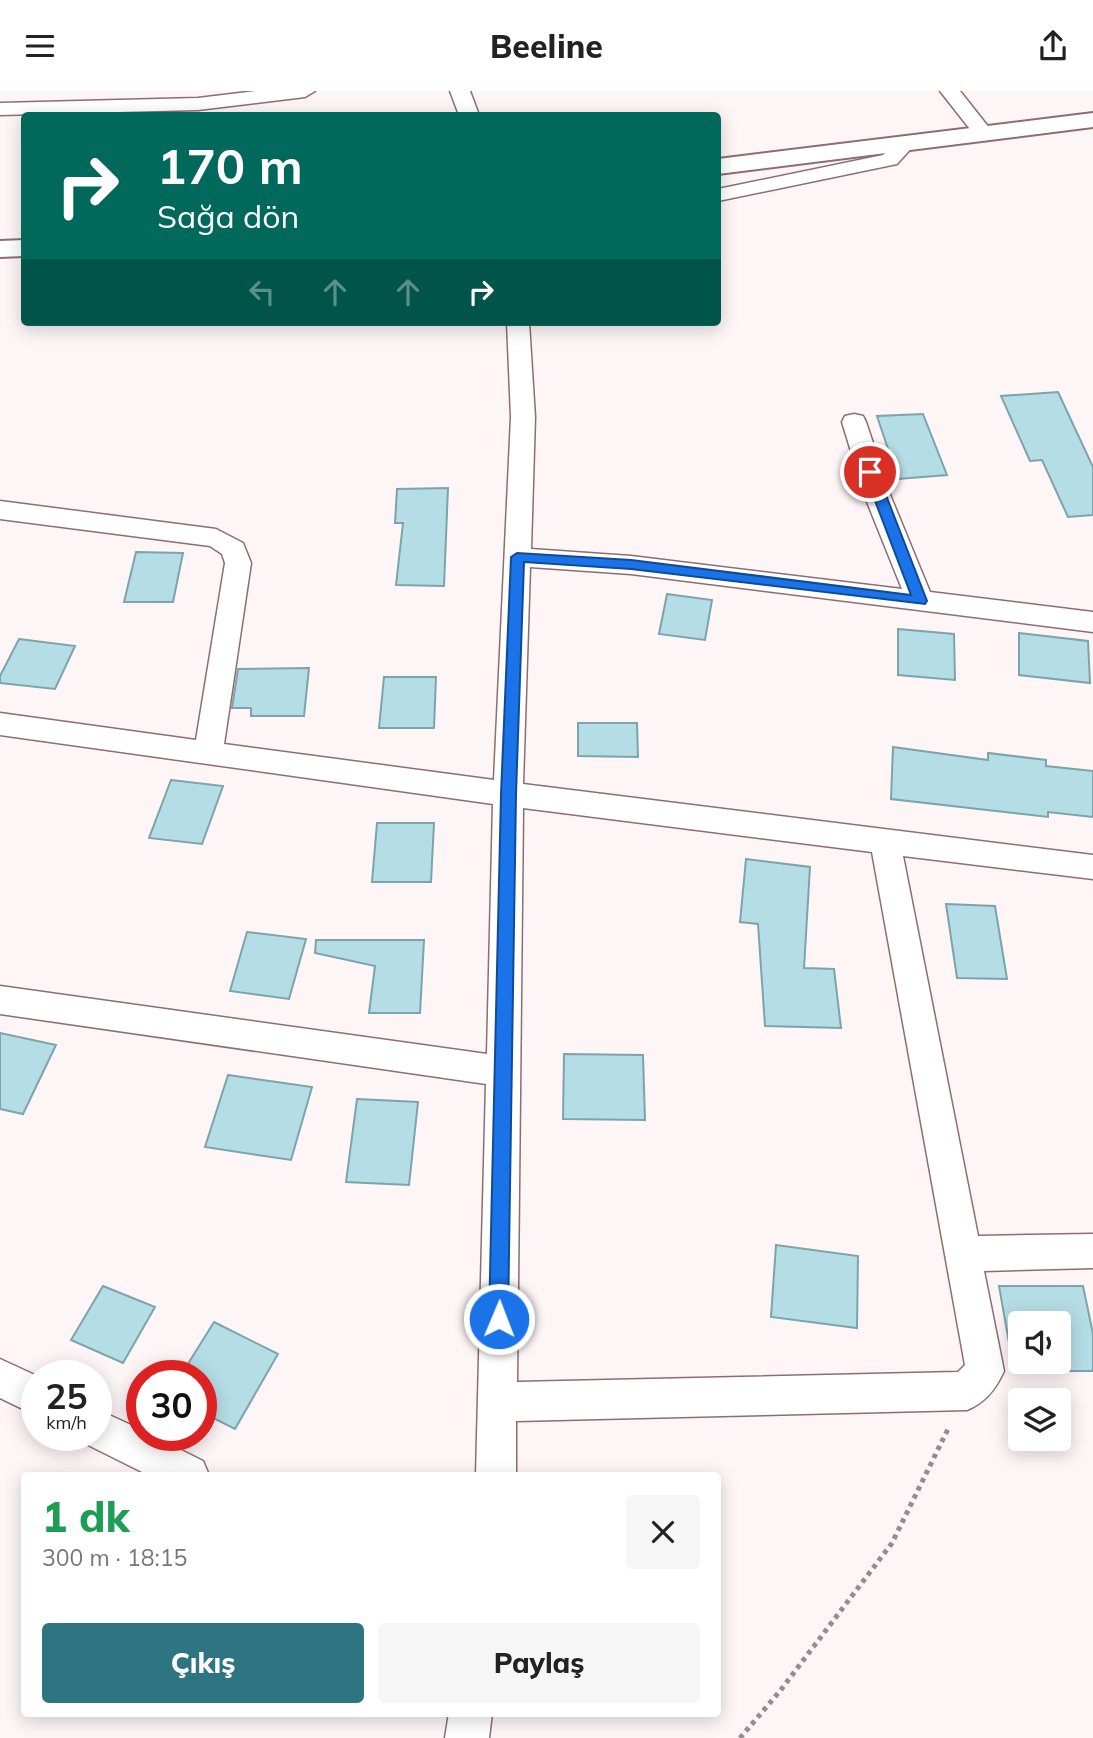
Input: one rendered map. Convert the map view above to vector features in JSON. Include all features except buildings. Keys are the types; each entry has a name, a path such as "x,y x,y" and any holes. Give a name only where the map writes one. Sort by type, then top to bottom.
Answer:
{"street":[{"path":"0,109 138,98 198,104 305,91"},
{"path":"460,91 468,112"},
{"path":"950,91 984,134"},
{"path":"721,167 1093,120"},
{"path":"721,194 890,160 905,144"},
{"path":"0,249 21,248"},
{"path":"496,1472 508,794 523,417 519,326"},
{"path":"854,422 878,497 920,601"},
{"path":"0,510 216,538 234,549 238,563 208,753"},
{"path":"517,557 631,565 1093,622"},
{"path":"0,724 508,794 1093,867"},
{"path":"497,1402 967,1391 985,1371 885,841"},
{"path":"1,1001 503,1071"},
{"path":"963,1254 1093,1251"},
{"path":"0,1378 21,1389"},
{"path":"112,1436 183,1472"},
{"path":"467,1738 470,1717"}],"path":[{"path":"740,1738 780,1691 892,1543 967,1391"}],"route":[{"path":"499,1319 508,794 517,557 631,565 920,601 870,472"}]}
